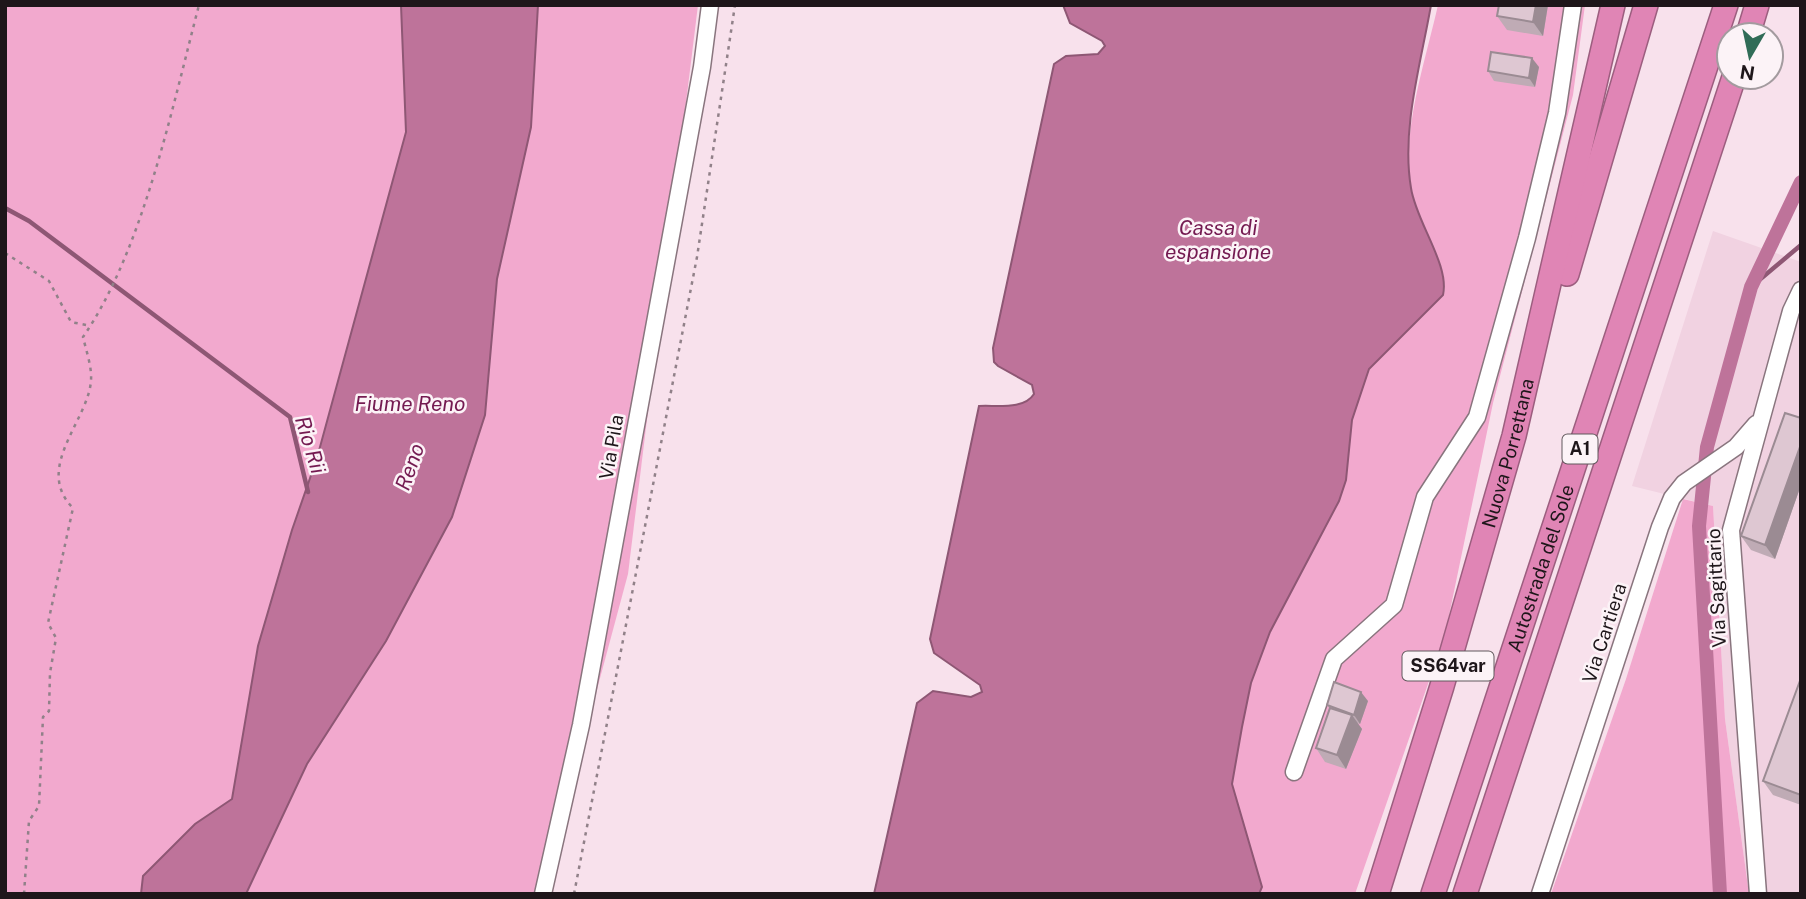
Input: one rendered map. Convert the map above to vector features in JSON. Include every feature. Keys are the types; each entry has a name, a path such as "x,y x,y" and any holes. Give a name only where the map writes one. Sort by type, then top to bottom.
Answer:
{"highway":[{"name":"Nuova Porrettana","path":"1377,894 1454,648 1514,436 1613,5"},
{"path":"1514,436 1571,262 1646,5"},
{"name":"Autostrada del Sole","path":"1433,894 1726,5"},
{"name":"Autostrada del Sole","path":"1465,894 1729,91"}],"street":[{"name":"Via Pila","path":"543,894 584,711 702,67 710,5"},
{"path":"1294,772 1334,659 1394,605 1425,497 1477,417 1527,238 1554,126 1573,5"},
{"name":"Via Sagittario","path":"1758,894 1731,530 1791,311 1801,290"},
{"name":"Via Cartiera","path":"1540,894 1660,527 1672,498 1684,483 1736,447 1760,420"}],"path":[{"path":"24,894 27,834 29,821 39,806 43,717 49,711 50,673 57,638 48,623 73,508 63,498 58,468 91,381 83,337 114,284 149,186 199,5"},
{"path":"574,894 697,257 735,5"},
{"path":"5,253 49,281 71,322 80,327 91,326"}],"shaded area":[{"path":"5,5 698,5 628,574 542,894 5,894"},
{"path":"1438,5 1585,5 1573,95 1493,403 1445,635 1355,894 1259,894 1262,887 1232,784 1251,683 1270,632 1339,501 1346,480 1352,420 1369,369 1444,294 1442,270 1413,198 1409,162 1416,94"},
{"path":"1713,231 1801,262 1801,894 1749,894 1725,719 1713,506 1632,486"},
{"path":"1683,499 1713,506 1725,719 1749,894 1551,894 1626,679"}],"water":[{"name":"Fiume Reno","path":"401,5 538,5 531,127 497,279 485,415 452,517 386,641 307,764 246,894 141,894 143,876 195,824 232,799 258,646 292,530 317,458 406,132"},
{"name":"Cassa di espansione","path":"1063,5 1431,5 1408,143 1411,188 1442,270 1443,295 1369,369 1352,420 1346,480 1339,501 1270,632 1251,683 1232,784 1262,887 1259,894 874,894 917,703 933,691 971,697 982,692 980,685 934,653 930,639 979,406 1017,405 1034,394 1032,385 994,362 993,348 1054,64 1066,56 1098,54 1105,46 1102,41 1070,23"}],"building":[{"path":"1499,5 1536,5 1533,22 1497,16"},
{"path":"1491,52 1532,58 1529,78 1488,71"},
{"path":"1785,413 1801,418 1801,444 1765,545 1741,536"},
{"path":"1801,678 1801,795 1763,781"},
{"path":"1334,682 1361,692 1354,715 1327,705"},
{"path":"1330,708 1352,715 1337,755 1316,748"}],"waterway":[{"path":"1720,894 1699,526 1707,447 1751,287 1801,182"},
{"name":"Rio Rii","path":"5,208 29,221 290,417 308,492"},
{"path":"1751,287 1801,245"}],"water label":[{"name":"Reno","path":"410,467"}]}
